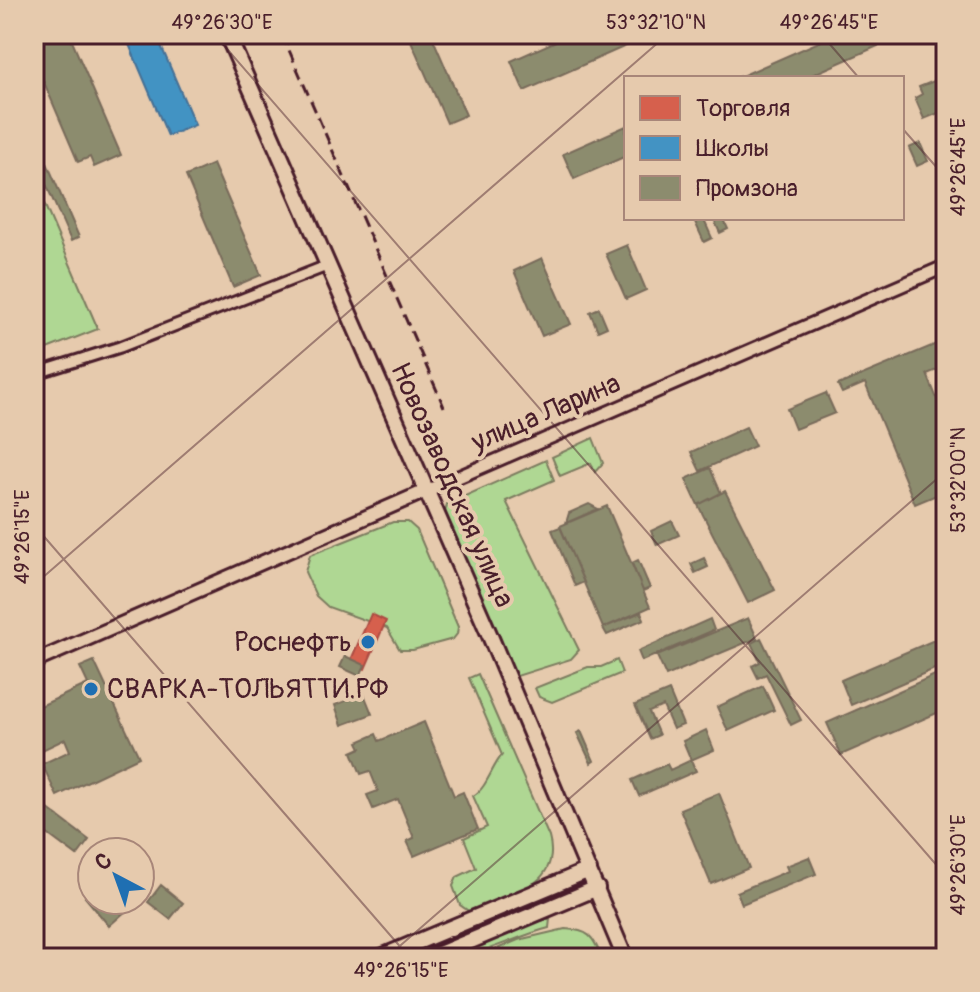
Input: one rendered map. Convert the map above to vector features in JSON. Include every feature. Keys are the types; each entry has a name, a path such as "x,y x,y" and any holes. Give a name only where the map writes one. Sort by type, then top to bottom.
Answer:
{"main road":[{"name":"Новозаводская улица","path":"227,34 625,958"},
{"name":"улица Ларина","path":"34,662 426,491"},
{"path":"379,958 589,870"},
{"path":"430,958 597,888"},
{"path":"536,893 547,897 547,906 542,911"}],"street":[{"path":"34,374 120,347 329,265"},
{"name":"улица Ларина","path":"426,491 946,266"}],"green space":[{"path":"34,180 98,329 34,354"},
{"path":"593,438 603,463 595,472 591,463 560,476 552,457"},
{"path":"546,460 554,480 506,501 579,650 571,659 517,676 513,673 445,512 447,504"},
{"path":"393,522 408,522 417,530 458,627 453,639 413,650 400,650 387,628 328,607 316,596 305,572 310,555"},
{"path":"617,660 622,673 552,702 539,697 535,688 588,667 601,667"},
{"path":"478,674 549,837 551,854 547,868 528,888 470,912 460,905 453,886 457,877 476,868 464,838 487,827 473,796 482,788 502,755 469,678"},
{"path":"536,899 538,903 535,907 414,958 394,958"},
{"path":"550,919 549,928 470,955 443,958 521,925"},
{"path":"565,929 589,936 602,958 476,958 518,940"}],"building: Торговля":[{"path":"371,614 386,621 365,669 350,662"}],"building: Школы":[{"path":"147,34 156,34 195,125 168,136 128,42"}],"building: Промзона":[{"path":"34,34 69,34 121,155 94,167 90,157 78,162 34,59"},
{"path":"408,34 431,34 466,115 447,123"},
{"path":"572,34 653,34 524,91 511,61"},
{"path":"837,34 905,34 810,76 742,76"},
{"path":"939,79 942,86 946,84 946,110 924,119 915,98 922,94 919,87"},
{"path":"624,127 624,157 574,179 563,154"},
{"path":"34,133 79,237 71,241 34,157"},
{"path":"920,143 928,161 917,166 909,148"},
{"path":"213,164 261,275 233,287 186,176"},
{"path":"704,220 712,238 704,242 695,222"},
{"path":"714,220 724,220 728,229 720,233"},
{"path":"627,245 646,290 626,299 606,254"},
{"path":"542,258 571,324 542,336 514,271"},
{"path":"599,308 607,327 598,331 590,312"},
{"path":"946,340 946,366 927,374 946,421 946,491 915,504 865,383 842,393 838,385"},
{"path":"826,393 835,413 795,429 787,409"},
{"path":"746,427 755,446 700,471 691,452"},
{"path":"710,468 721,493 698,505 686,479"},
{"path":"725,491 775,590 748,603 698,505"},
{"path":"589,504 598,509 566,523 569,513"},
{"path":"607,506 650,607 603,628 560,526"},
{"path":"672,521 679,535 657,545 651,531"},
{"path":"560,527 584,582 575,586 552,530"},
{"path":"704,558 708,567 695,573 691,564"},
{"path":"638,560 650,588 643,591 632,563"},
{"path":"641,612 644,619 607,635 603,628"},
{"path":"748,618 757,638 666,676 657,656"},
{"path":"710,619 714,630 642,661 638,651"},
{"path":"946,635 946,664 851,705 841,680"},
{"path":"761,638 801,720 791,725 766,674 758,678 752,666 760,662 751,643"},
{"path":"345,656 365,665 360,676 340,667"},
{"path":"94,661 139,757 57,796 42,764 70,751 65,739 34,754 34,709 88,684 80,667"},
{"path":"946,670 946,709 841,755 827,723"},
{"path":"763,686 774,710 728,731 717,707"},
{"path":"669,691 683,725 673,729 663,706 649,712 659,735 650,739 635,705"},
{"path":"364,694 372,714 342,725 335,705"},
{"path":"424,722 454,796 463,792 478,829 414,856 407,841 414,838 398,799 373,809 367,795 378,791 370,771 361,774 352,752 361,748 358,742 376,734 379,741"},
{"path":"706,730 714,750 691,760 683,741"},
{"path":"581,731 594,761 591,763 577,733"},
{"path":"691,760 696,771 639,796 632,780 667,764 670,770"},
{"path":"719,793 749,868 711,884 680,809"},
{"path":"35,799 84,836 76,836 76,855 34,824"},
{"path":"809,857 816,874 742,904 737,892 788,871 786,866"},
{"path":"161,885 183,903 170,919 156,908 156,892"},
{"path":"101,916 120,916 109,926"}],"railway":[{"path":"282,34 444,407"}],"place":[{"name":"Роснефть","path":"368,642"},
{"name":"СВАРКА-ТОЛЬЯТТИ.РФ","path":"91,689"}]}
